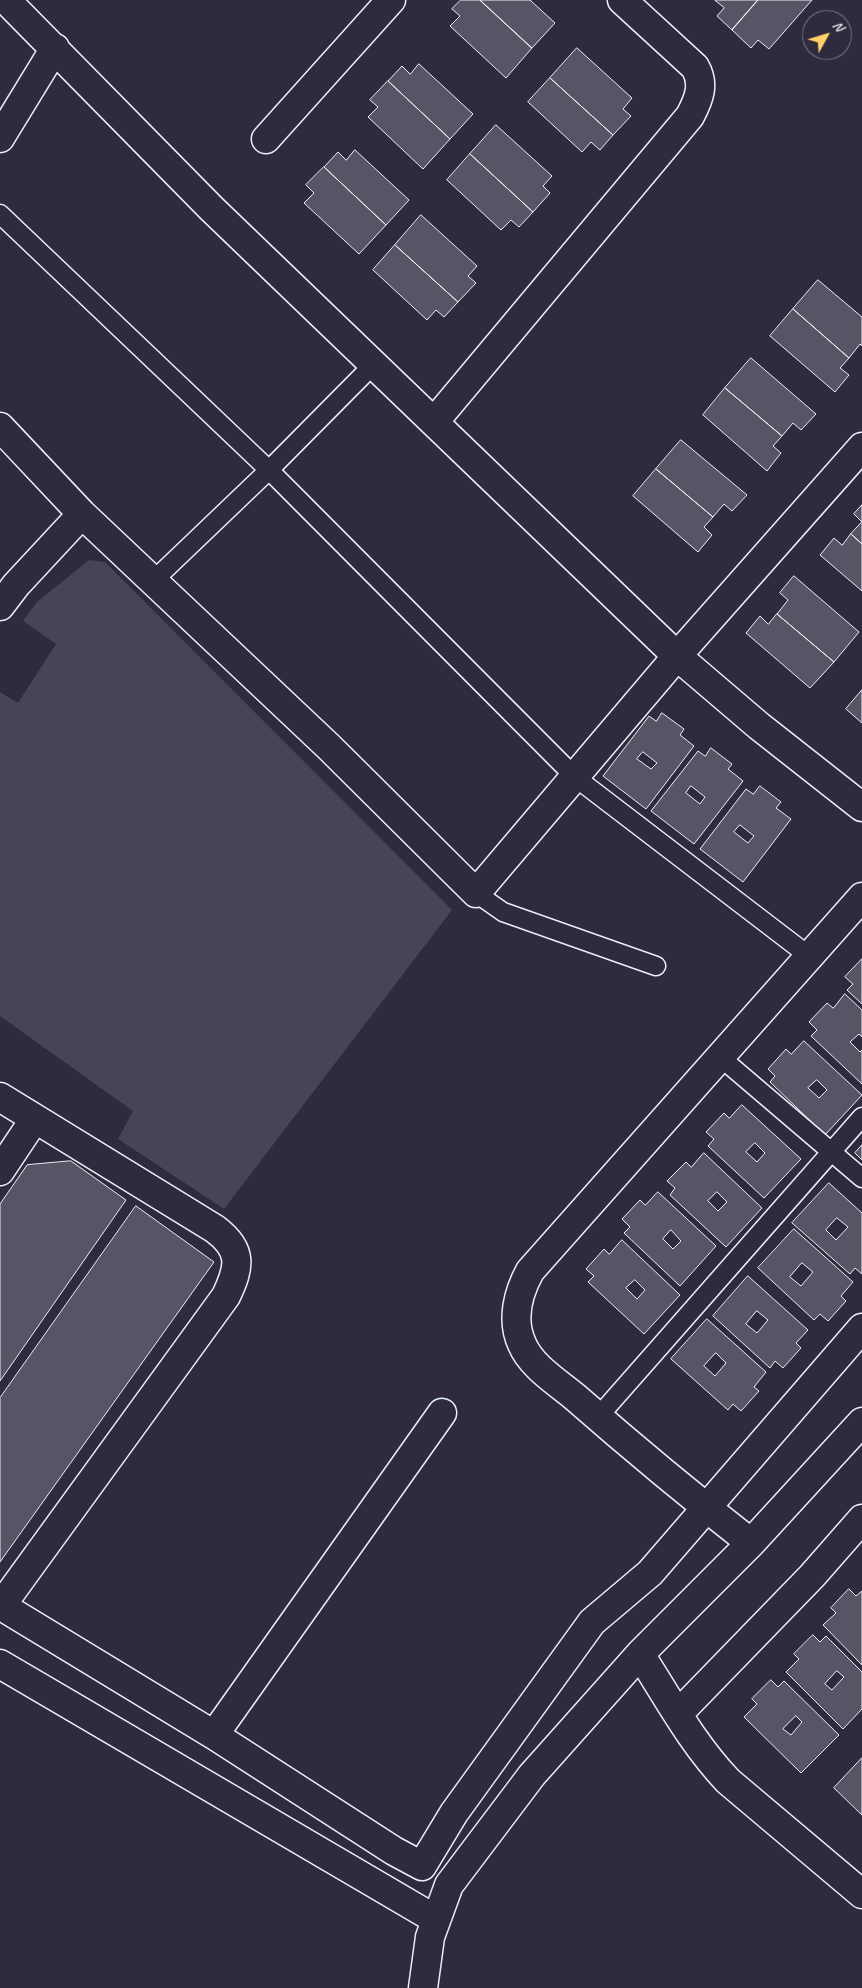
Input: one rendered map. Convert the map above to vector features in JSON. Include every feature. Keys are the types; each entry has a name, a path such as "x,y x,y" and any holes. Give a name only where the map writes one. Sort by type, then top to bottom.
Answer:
{"street":[{"path":"6,0 212,209 677,656 732,703 862,806"},
{"path":"266,139 391,0"},
{"path":"434,422 690,116 697,103 700,76 695,67 622,0"},
{"path":"0,138 55,48"},
{"path":"0,427 82,514 328,746 457,877 476,893 677,656 862,447"},
{"path":"0,606 16,585 82,514"},
{"path":"751,1543 598,1417 531,1359 522,1344 517,1329 518,1298 530,1271 862,897"},
{"path":"0,1097 34,1120 215,1229 235,1249 237,1274 226,1296 1,1606 214,1734 394,1852 422,1866 450,1885"},
{"path":"0,1171 34,1120"},
{"path":"422,1866 454,1813 586,1629 608,1607 650,1573 862,1328"},
{"path":"214,1734 442,1413"},
{"path":"423,1988 430,1937 435,1919 450,1885 532,1775 640,1654 751,1543 862,1422"},
{"path":"678,1714 812,1576 862,1520"},
{"path":"640,1654 678,1714 688,1734 728,1781 862,1894"},
{"path":"0,1664 435,1919"}],"lane":[{"path":"0,214 269,470 575,777 809,956"},
{"path":"152,581 269,470 373,365"},
{"path":"476,893 502,912 656,966"},
{"path":"719,1056 862,1178"},
{"path":"598,1417 862,1117"}],"shaded area":[{"path":"89,560 105,562 452,910 224,1209 118,1139 133,1111 0,1016 0,692 18,703 56,644 23,621 37,602"}],"building":[{"path":"461,0 480,0 532,48 506,78 450,26 460,16 452,9"},
{"path":"480,0 530,0 555,23 532,48"},
{"path":"715,0 758,0 732,30 717,16 724,8"},
{"path":"758,0 812,0 769,49 758,40 751,48 732,30"},
{"path":"577,48 632,98 623,109 631,116 613,135 550,78"},
{"path":"419,64 473,114 450,139 388,81 402,66 410,74"},
{"path":"550,78 613,135 600,150 591,142 582,152 528,102"},
{"path":"388,81 450,139 423,169 368,117 378,107 370,100"},
{"path":"496,125 552,176 543,186 550,193 533,212 470,154"},
{"path":"355,150 409,200 386,225 324,167 338,152 346,160"},
{"path":"470,154 533,212 519,227 511,220 501,230 447,180"},
{"path":"324,167 386,225 359,254 304,203 314,193 306,185"},
{"path":"421,215 477,266 468,276 476,283 458,302 395,245"},
{"path":"395,245 458,302 444,317 436,310 427,320 373,270"},
{"path":"818,280 862,317 862,346 860,344 849,358 793,309"},
{"path":"793,309 849,358 840,368 849,375 835,392 770,336"},
{"path":"751,358 816,414 801,430 793,423 782,436 725,388"},
{"path":"725,388 782,436 773,446 781,453 767,471 703,415"},
{"path":"681,440 747,495 732,511 724,504 713,517 656,469"},
{"path":"656,469 713,517 704,527 712,535 698,552 633,496"},
{"path":"862,505 862,522 854,514"},
{"path":"862,522 862,544 851,534"},
{"path":"851,534 862,544 862,591 820,555 834,538 842,545"},
{"path":"794,576 859,632 834,662 777,614 788,600 780,593"},
{"path":"777,614 834,662 810,688 746,633 760,616 768,624"},
{"path":"862,690 862,723 846,709"},
{"path":"662,713 684,729 680,735 694,746 646,809 603,776 649,716 656,721","holes":["643,752 657,763 651,769 637,759"]},
{"path":"711,748 732,764 728,769 743,781 694,844 651,811 698,751 705,756","holes":["691,786 705,797 700,804 686,793"]},
{"path":"760,786 781,802 776,808 791,819 743,882 700,849 746,789 753,794","holes":["740,825 754,836 748,843 734,832"]},
{"path":"862,959 862,1004 847,990 853,984 845,977"},
{"path":"845,994 862,1010 862,1037 859,1034 850,1042 860,1052 862,1050 862,1084 811,1036 817,1030 809,1022 827,1003 833,1008"},
{"path":"804,1041 862,1095 825,1135 770,1082 775,1076 768,1069 786,1049 791,1054","holes":["817,1080 827,1090 819,1098 808,1088"]},
{"path":"742,1105 801,1159 764,1198 708,1146 714,1139 706,1132 724,1113 729,1118","holes":["755,1143 765,1153 757,1162 746,1152"]},
{"path":"862,1145 862,1160 855,1153"},
{"path":"704,1153 762,1208 726,1247 670,1195 675,1188 667,1181 686,1162 691,1167","holes":["717,1192 727,1202 718,1211 708,1201"]},
{"path":"71,1161 126,1200 0,1381 0,1204 27,1165"},
{"path":"829,1183 862,1213 862,1274 855,1268 850,1274 792,1223","holes":["837,1218 848,1227 836,1240 826,1230"]},
{"path":"658,1192 716,1246 680,1286 624,1233 630,1227 622,1219 640,1200 645,1205","holes":["671,1230 681,1241 673,1249 663,1239"]},
{"path":"136,1206 214,1262 0,1562 0,1398"},
{"path":"794,1229 853,1282 841,1296 846,1301 828,1321 820,1314 814,1320 758,1268","holes":["802,1263 813,1272 801,1286 790,1277"]},
{"path":"622,1240 680,1295 644,1334 588,1282 594,1276 586,1269 604,1249 609,1254","holes":["635,1280 645,1290 637,1299 626,1288"]},
{"path":"748,1276 808,1330 796,1343 801,1348 783,1368 775,1361 770,1368 713,1316","holes":["757,1311 768,1320 757,1333 746,1324"]},
{"path":"707,1319 766,1372 754,1387 759,1391 741,1411 733,1404 728,1410 671,1359","holes":["716,1353 726,1363 715,1376 704,1366"]},
{"path":"849,1589 856,1596 862,1591 862,1665 823,1625 836,1613 831,1608"},
{"path":"813,1635 820,1642 826,1636 862,1672 862,1709 843,1729 786,1672 799,1659 794,1654","holes":["837,1671 844,1677 832,1690 825,1684"]},
{"path":"771,1680 778,1687 784,1681 839,1735 801,1773 744,1717 757,1704 752,1699","holes":["796,1716 802,1722 791,1735 783,1729"]},
{"path":"862,1758 862,1815 834,1788"}]}
